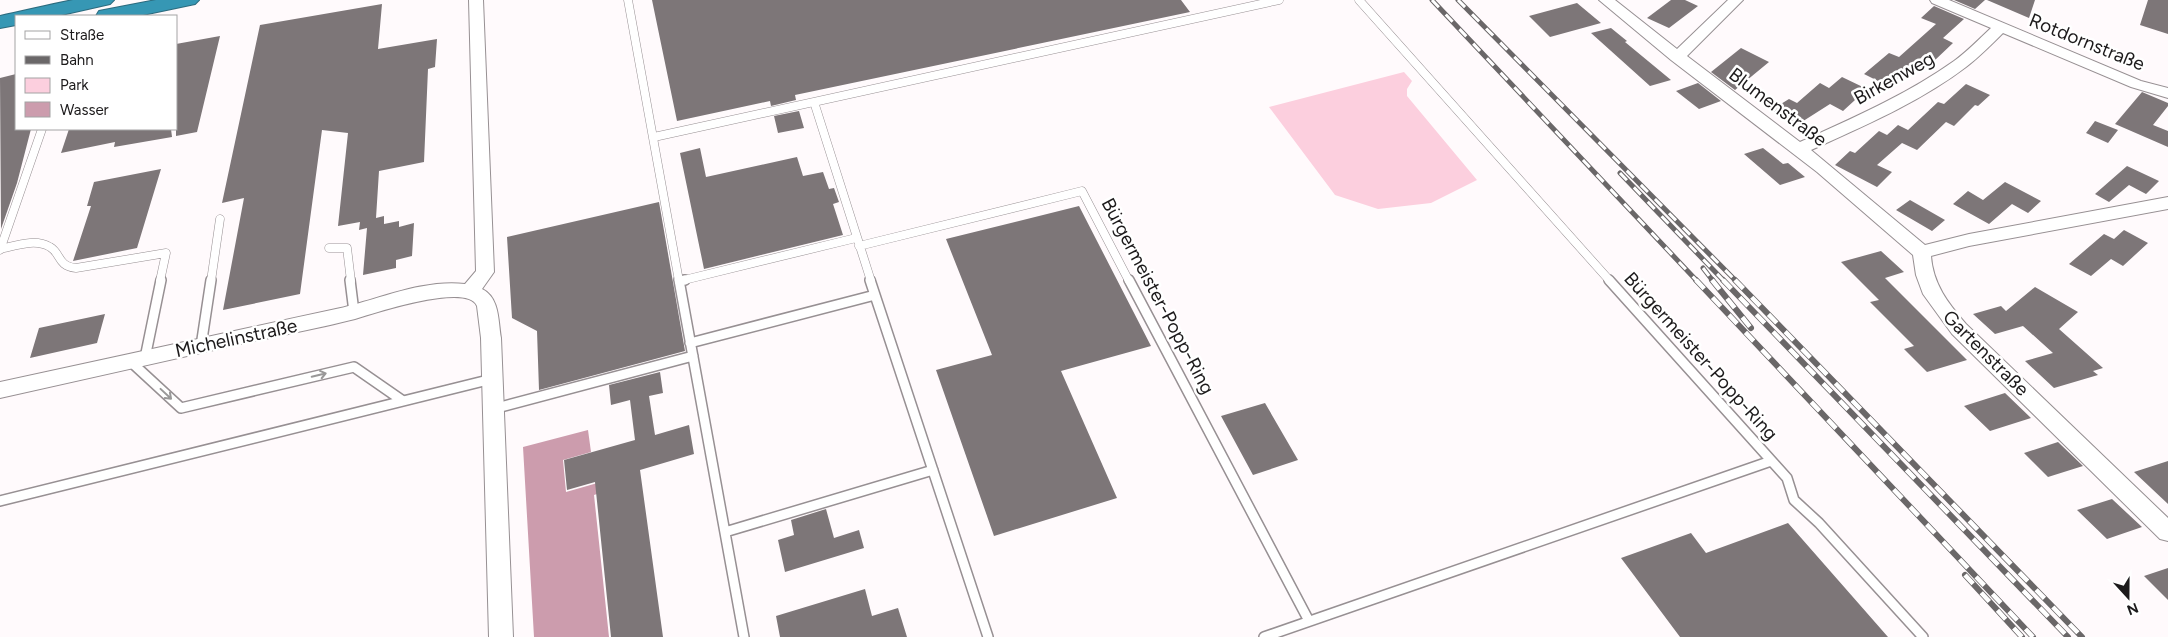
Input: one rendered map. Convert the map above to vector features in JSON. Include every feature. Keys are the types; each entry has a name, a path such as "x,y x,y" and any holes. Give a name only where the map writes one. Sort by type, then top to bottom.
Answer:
{"highway":[{"path":"33,15 103,0"},
{"path":"112,15 188,0"},
{"path":"0,22 15,19"},
{"path":"0,39 15,35"}],"street":[{"name":"Blumenstraße","path":"1606,0 1676,57 1841,183 1888,227 1922,252"},
{"path":"1676,57 1687,49 1736,0"},
{"name":"Rotdornstraße","path":"1937,0 2136,84 2168,94"},
{"path":"475,8 485,272 471,290 483,298 488,313 502,637"},
{"name":"Birkenweg","path":"1798,149 1883,110 1930,83 1961,63 2000,28"},
{"path":"1922,252 1969,240 2168,203"},
{"name":"Gartenstraße","path":"1922,252 1922,268 1935,301 1959,329 2168,532"},
{"name":"Michelinstraße","path":"0,390 354,312 408,297 446,290 471,290"}],"lane":[{"path":"628,0 744,637"},
{"path":"1237,0 1243,8"},
{"path":"654,137 1279,0"},
{"name":"Bürgermeister-Popp-Ring","path":"1264,637 1771,460 1359,0"},
{"path":"814,102 875,295 988,637"},
{"path":"42,130 0,248 33,242 51,247 59,260 70,268 166,253 137,360 181,408 354,367 403,401"},
{"name":"Bürgermeister-Popp-Ring","path":"858,242 1082,191 1309,621"},
{"path":"201,346 220,219"},
{"path":"680,281 858,242"},
{"path":"329,248 347,248 354,312"},
{"path":"690,343 875,295"},
{"path":"493,409 693,356"},
{"path":"0,501 492,379"},
{"path":"1771,460 1787,478 1794,500 1819,523 1923,637"},
{"path":"725,532 933,470"}],"green space":[{"path":"1404,72 1412,81 1407,89 1407,96 1477,180 1431,203 1378,209 1335,195 1269,107"}],"water":[{"path":"588,430 591,452 563,460 566,492 608,480 609,490 594,495 609,637 534,637 523,447"}],"building":[{"path":"652,0 1181,0 1190,12 795,95 796,100 771,106 770,101 677,121"},
{"path":"1671,0 1685,0 1698,6 1669,28 1647,18"},
{"path":"1954,0 1985,0 1975,9"},
{"path":"1987,0 2035,0 2029,18"},
{"path":"2148,0 2168,0 2168,34 2140,25"},
{"path":"1577,3 1601,23 1550,37 1529,16"},
{"path":"382,4 378,49 437,39 435,67 428,69 424,162 379,171 376,218 384,216 384,224 399,221 399,227 414,223 412,256 396,260 396,268 363,275 367,228 359,230 360,222 338,226 348,133 322,130 300,294 223,310 244,198 222,203 260,25"},
{"path":"1934,6 1964,19 1943,38 1953,43 1934,61 1923,56 1890,87 1864,74 1889,53 1899,57 1936,24 1921,18"},
{"path":"1611,28 1671,80 1650,86 1591,33"},
{"path":"220,36 197,132 176,136 176,130 178,130 178,44"},
{"path":"1741,48 1769,62 1735,90 1711,72"},
{"path":"15,74 15,130 31,130 17,183 1,229 0,78"},
{"path":"1842,77 1867,89 1843,111 1830,104 1797,125 1771,110 1789,99 1797,103 1820,83 1829,88"},
{"path":"1698,83 1721,101 1699,109 1676,91"},
{"path":"1966,84 1990,95 1978,106 1975,105 1954,126 1946,122 1917,150 1902,143 1877,165 1892,172 1877,187 1835,165 1850,151 1855,153 1879,131 1887,135 1898,125 1908,130 1938,102 1944,104"},
{"path":"2142,92 2168,103 2168,106 2153,125 2168,131 2168,147 2115,124"},
{"path":"799,111 804,128 778,133 774,116"},
{"path":"2095,121 2118,130 2108,143 2086,133"},
{"path":"69,130 171,130 172,137 114,147 115,142 61,153"},
{"path":"700,148 706,177 797,157 803,176 823,172 829,189 834,188 839,202 833,204 843,235 704,269 680,153"},
{"path":"1763,148 1783,164 1788,163 1805,177 1780,185 1744,154"},
{"path":"2127,166 2159,181 2146,194 2129,185 2109,202 2095,194"},
{"path":"161,169 137,248 73,261 91,206 87,206 94,182"},
{"path":"2005,182 2041,201 2028,213 2012,204 1989,224 1953,204 1968,191 1983,200"},
{"path":"1910,200 1945,220 1932,231 1896,210"},
{"path":"659,202 685,351 539,390 537,331 512,318 507,237"},
{"path":"1079,206 1151,346 1061,371 1117,498 994,536 936,370 992,355 946,239"},
{"path":"2124,230 2148,243 2123,266 2111,259 2091,276 2069,264 2104,234 2114,239"},
{"path":"1881,251 1904,272 1885,278 1967,360 1927,372 1904,349 1914,346 1870,302 1879,300 1841,262"},
{"path":"2035,287 2078,312 2059,329 2103,368 2093,371 2098,375 2054,388 2025,361 2053,353 2023,326 1995,334 1973,314 2001,306 2006,311"},
{"path":"105,314 97,343 30,358 39,328"},
{"path":"660,372 663,393 649,396 655,435 689,425 694,454 640,470 663,637 611,637 595,482 567,490 564,460 635,440 630,400 611,405 609,385"},
{"path":"2005,393 2031,418 1990,431 1964,406"},
{"path":"1265,403 1298,460 1253,475 1221,416"},
{"path":"2058,442 2083,466 2048,477 2024,453"},
{"path":"2168,461 2168,504 2134,472"},
{"path":"2112,499 2142,527 2107,539 2077,510"},
{"path":"826,509 834,538 859,530 864,548 785,572 778,540 794,535 791,520"},
{"path":"1788,523 1888,637 1680,637 1621,558 1691,533 1706,553"},
{"path":"2168,568 2168,600 2144,576"},
{"path":"865,589 872,616 898,608 907,637 780,637 776,616"}],"railway":[{"path":"1432,0 1697,281"},
{"path":"1458,0 1736,281"},
{"path":"1620,173 1724,281"},
{"path":"1703,268 1713,281"},
{"path":"1696,280 2033,637"},
{"path":"1712,280 1751,328"},
{"path":"1723,280 2068,637"},
{"path":"1735,280 2082,637"},
{"path":"1965,575 2022,637"}]}
